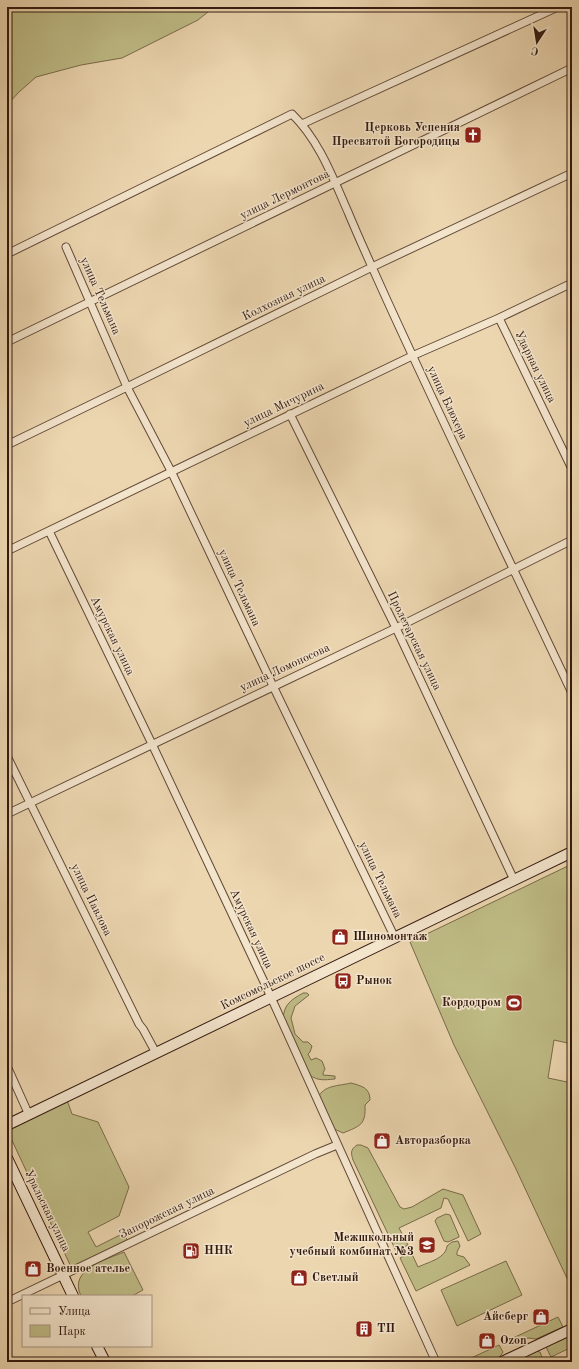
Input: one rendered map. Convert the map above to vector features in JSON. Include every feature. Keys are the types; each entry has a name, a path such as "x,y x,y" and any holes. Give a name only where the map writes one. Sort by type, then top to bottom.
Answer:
{"main road":[{"name":"Комсомольское шоссе","path":"7,1125 572,852"},
{"name":"Уральская улица","path":"7,1158 73,1295"},
{"path":"502,1362 572,1329"},
{"path":"98,1347 105,1362"}],"street":[{"path":"7,254 292,114 302,124 558,7"},
{"name":"улица Лермонтова","path":"7,342 572,68"},
{"name":"улица Блюхера","path":"302,124 316,145 336,183 412,356 572,693"},
{"name":"Колхозная улица","path":"7,445 127,388 372,267 572,173"},
{"name":"улица Тельмана","path":"66,248 127,388 171,471 395,938"},
{"name":"улица Мичурина","path":"7,551 412,356 499,318 572,283"},
{"name":"Ударная улица","path":"499,318 572,469"},
{"name":"Пролетарская улица","path":"290,414 396,628 514,880"},
{"name":"Амурская улица","path":"49,531 152,744 436,1362"},
{"name":"улица Ломоносова","path":"7,814 396,628 572,540"},
{"name":"улица Павлова","path":"7,756 139,1024 156,1053"},
{"path":"7,1066 29,1114"},
{"name":"Запорожская улица","path":"7,1302 337,1145"}],"green space":[{"path":"7,7 214,7 198,20 122,58 81,65 36,77 7,105"},
{"path":"572,864 572,1044 554,1040 548,1078 572,1083 572,1289 515,1167 454,1045 410,942"},
{"path":"303,993 307,993 309,995 295,1006 291,1018 295,1034 303,1042 308,1042 312,1046 308,1054 311,1060 316,1058 322,1061 325,1069 323,1075 335,1076 335,1079 324,1080 310,1075 283,1019 285,1010 289,1003"},
{"path":"351,1083 365,1088 369,1093 370,1100 365,1105 364,1117 361,1124 343,1133 332,1128 318,1098 327,1088"},
{"path":"67,1100 72,1114 98,1122 129,1187 119,1216 88,1232 96,1247 124,1233 128,1242 72,1269 9,1134 11,1127"},
{"path":"357,1145 368,1148 400,1207 404,1209 412,1207 443,1189 463,1195 481,1234 468,1241 448,1199 444,1198 441,1208 399,1228 408,1245 396,1251 353,1160 353,1148"},
{"path":"446,1214 450,1215 459,1236 448,1242 444,1241 435,1221 437,1218"},
{"path":"458,1241 460,1246 457,1255 464,1257 470,1265 416,1291 400,1258 411,1252 418,1267 440,1257 444,1254 447,1246 452,1242"},
{"path":"124,1252 143,1290 134,1295 81,1295 78,1287 80,1279 84,1272 99,1262"},
{"path":"506,1261 522,1295 457,1326 441,1290"},
{"path":"558,1317 563,1327 536,1339 528,1338 516,1344 513,1338"},
{"path":"569,1334 572,1334 572,1347 551,1357 546,1347"},
{"path":"499,1345 503,1352 497,1359 489,1362 470,1362 469,1359"},
{"path":"535,1351 540,1352 543,1360 540,1362 512,1362"}],"place":[{"name":"Церковь Успения Пресвятой Богородицы","path":"473,135"},
{"name":"Шиномонтаж","path":"340,937"},
{"name":"Рынок","path":"343,981"},
{"name":"Кордодром","path":"514,1003"},
{"name":"Авторазборка","path":"382,1141"},
{"name":"Межшкольный учебный комбинат №3","path":"427,1245"},
{"name":"ННК","path":"191,1251"},
{"name":"Военное ателье","path":"33,1269"},
{"name":"Светлый","path":"299,1278"},
{"name":"Айсберг","path":"541,1317"},
{"name":"ТП","path":"364,1329"},
{"name":"Ozon","path":"487,1341"}]}
